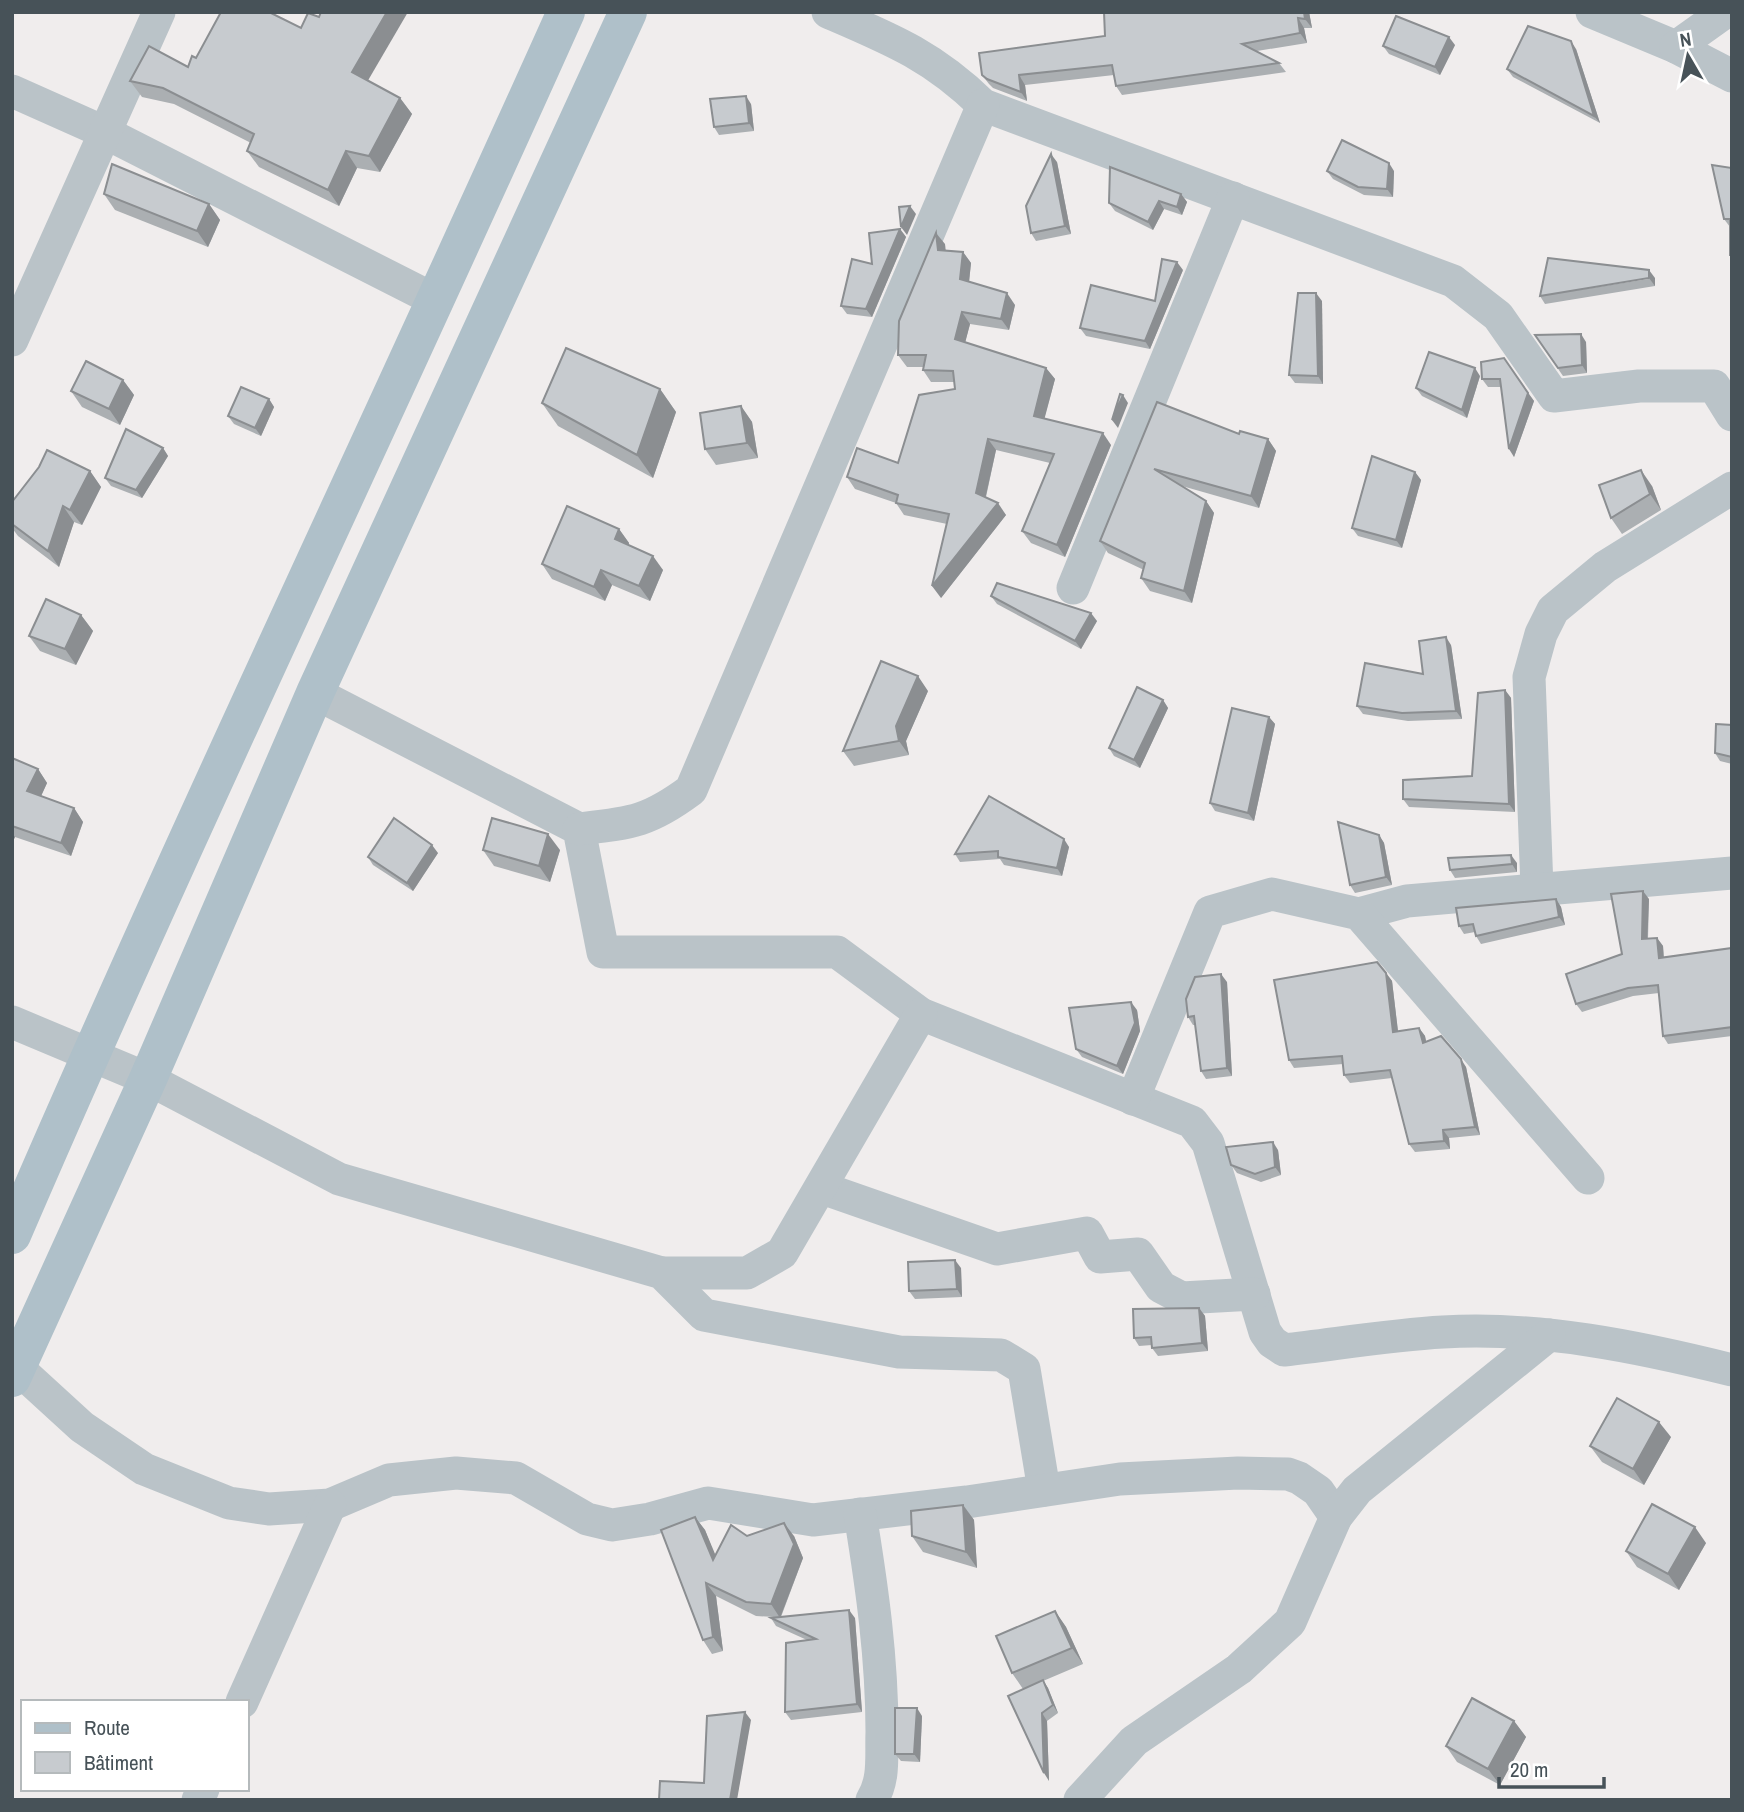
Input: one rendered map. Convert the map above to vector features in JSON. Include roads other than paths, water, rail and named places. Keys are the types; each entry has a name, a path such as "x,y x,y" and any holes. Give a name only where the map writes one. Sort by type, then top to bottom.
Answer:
{"main road":[{"path":"12,1235 89,1056 437,301 566,12"},
{"path":"14,1369 148,1079 315,692 628,12"}],"street":[{"path":"12,340 159,12"},
{"path":"828,12 909,47 953,75 983,105 1453,281 1497,316 1554,396 1639,386 1714,386 1732,415"},
{"path":"1592,12 1676,47 1732,76"},
{"path":"1676,47 1725,12"},
{"path":"12,91 104,132 437,301"},
{"path":"315,692 579,829 635,823 662,812 691,790 983,105"},
{"path":"1073,588 1233,198"},
{"path":"1537,888 1529,677 1541,634 1553,610 1605,567 1732,488"},
{"path":"579,829 603,952 837,952 921,1014 1192,1122 1208,1143 1265,1332 1272,1342 1284,1350 1444,1331 1549,1335 1653,1350 1732,1370"},
{"path":"1133,1099 1210,912 1272,894 1359,914 1407,901 1732,873"},
{"path":"1359,914 1588,1178"},
{"path":"12,1022 148,1079 339,1178 662,1272 747,1273 782,1253 921,1014"},
{"path":"822,1188 997,1250 1087,1233 1100,1257 1138,1254 1161,1287 1182,1298 1254,1294"},
{"path":"662,1272 704,1315 899,1352 1001,1355 1024,1369 1044,1490"},
{"path":"1080,1800 1133,1741 1240,1668 1290,1622 1336,1517 1357,1490 1549,1335"},
{"path":"14,1369 74,1420 144,1469 229,1503 269,1510 330,1505 389,1480 456,1473 516,1478 587,1519 612,1525 650,1519 708,1503 813,1520 1120,1479 1288,1474 1318,1491 1336,1517"},
{"path":"243,1700 330,1505"},
{"path":"860,1514 877,1619 882,1689 881,1781 872,1800"}]}
